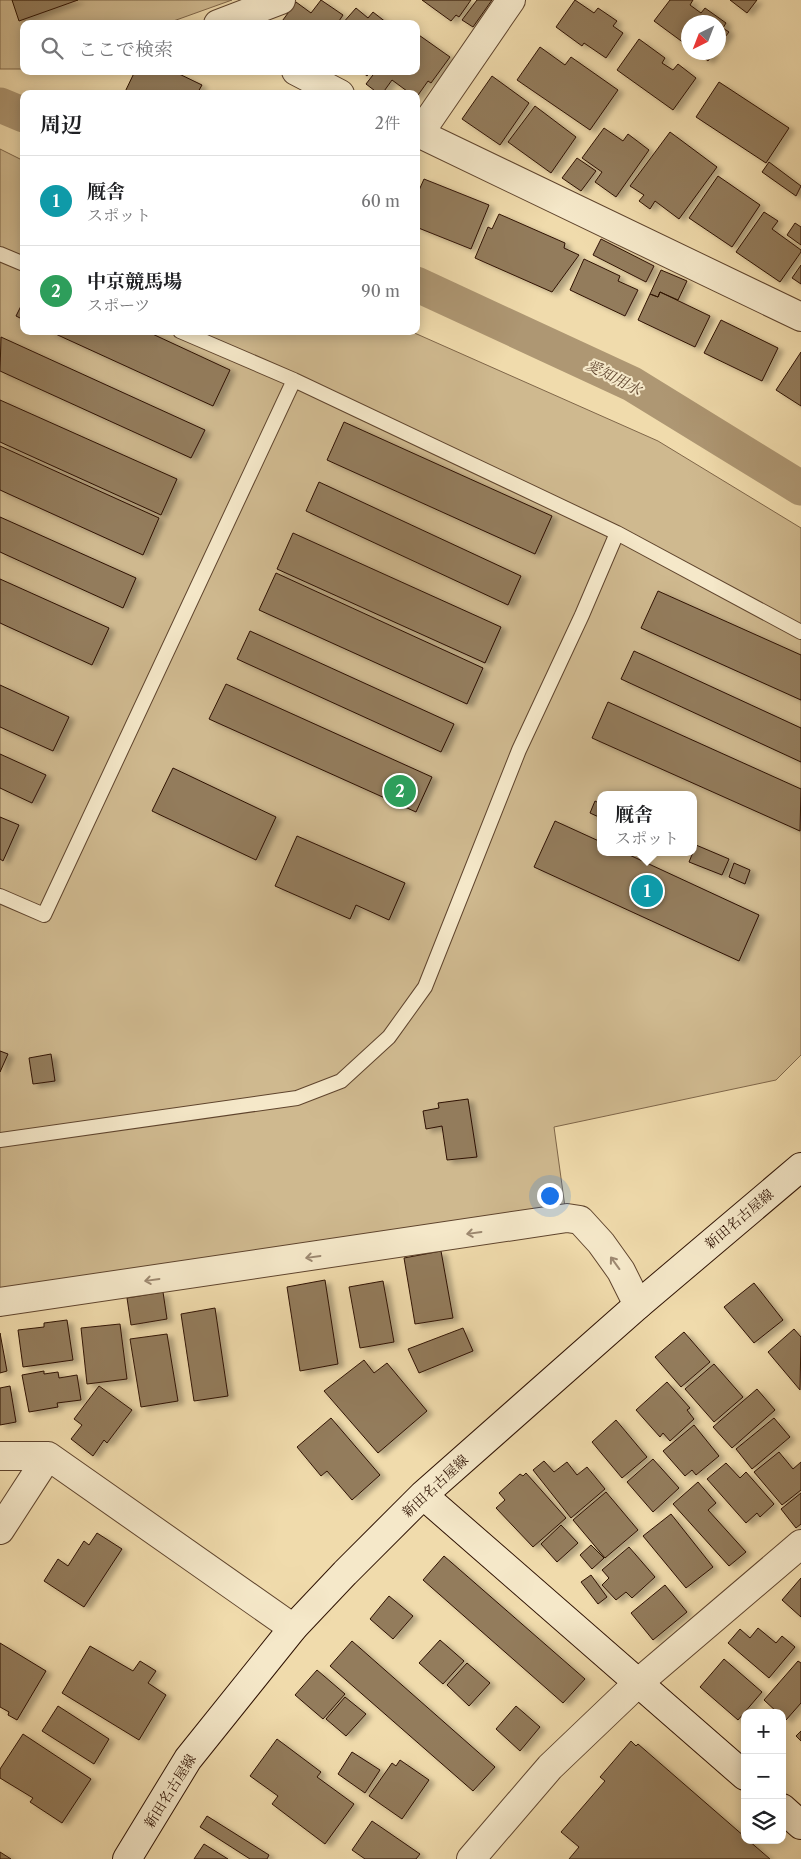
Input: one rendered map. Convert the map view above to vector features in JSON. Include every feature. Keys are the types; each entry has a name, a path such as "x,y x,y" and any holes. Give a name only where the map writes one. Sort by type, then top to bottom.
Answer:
{"street":[{"path":"228,20 281,0"},
{"path":"420,130 511,0"},
{"path":"304,75 332,90"},
{"path":"420,134 801,317"},
{"name":"新田名古屋線","path":"127,1859 188,1759 293,1628 423,1496 638,1306 801,1167"},
{"path":"0,1302 567,1218 580,1220 600,1243 621,1271 638,1306"},
{"path":"0,1456 48,1456 293,1628"},
{"path":"0,1530 48,1456"},
{"path":"423,1496 741,1773"},
{"path":"471,1859 550,1767 638,1683 801,1544"},
{"path":"786,1812 801,1825"}],"lane":[{"path":"0,254 20,262"},
{"path":"189,335 294,380 618,533 801,632"},
{"path":"0,896 44,916 294,380"},
{"path":"0,1140 296,1098 340,1081 389,1037 425,988 519,750 618,533"}],"shaded area":[{"path":"0,0 232,0 176,20 20,20 20,69 0,69"},
{"path":"0,149 20,159 20,335 419,335 658,441 801,528 801,1055 776,1080 554,1127 565,1207 0,1294"}],"building":[{"path":"12,0 78,0 20,20"},
{"path":"321,0 343,15 340,20 283,20 296,2 311,13"},
{"path":"422,0 471,0 459,17 456,15 451,21"},
{"path":"477,0 492,0 473,27 462,20"},
{"path":"575,0 594,13 598,8 617,21 613,26 623,33 606,58 584,43 582,46 556,27"},
{"path":"670,0 693,0 690,5 701,13 705,8 715,15 681,15 681,41 654,21"},
{"path":"730,0 757,0 747,13"},
{"path":"356,8 368,18 373,12 383,20 346,20"},
{"path":"420,36 450,57 431,83 428,81 420,92 420,90 406,90 392,80 385,90 374,90 366,84 373,75 420,75"},
{"path":"639,39 665,58 662,63 673,70 678,64 696,78 673,110 617,70"},
{"path":"540,47 565,65 571,57 618,90 590,130 517,80"},
{"path":"133,75 181,75 202,85 199,90 126,90"},
{"path":"492,76 529,103 500,145 462,119"},
{"path":"719,82 789,128 766,163 696,117"},
{"path":"535,106 576,137 551,173 508,142"},
{"path":"604,128 623,141 628,134 649,150 616,197 595,182 602,172 582,158"},
{"path":"670,132 717,167 679,219 655,201 650,209 639,201 644,195 630,186"},
{"path":"577,158 596,171 581,191 562,178"},
{"path":"769,162 801,186 796,196 762,172"},
{"path":"718,176 760,205 732,247 689,218"},
{"path":"424,179 489,205 471,249 420,229 420,188"},
{"path":"764,212 778,221 772,229 801,250 780,282 736,252"},
{"path":"499,214 565,243 564,248 579,255 552,292 475,258 488,227 492,229"},
{"path":"795,223 801,227 801,245 787,235"},
{"path":"601,239 654,266 646,282 593,255"},
{"path":"584,259 620,276 618,281 638,290 625,316 570,290"},
{"path":"801,265 801,284 792,278"},
{"path":"661,270 687,281 678,300 660,292 658,297 650,294"},
{"path":"660,292 710,316 695,347 638,320 650,294 658,297"},
{"path":"20,308 20,318 16,316"},
{"path":"721,320 778,348 762,381 704,353"},
{"path":"58,335 155,335 230,370 213,406"},
{"path":"1,337 205,430 191,458 0,371"},
{"path":"801,352 801,406 776,390"},
{"path":"0,400 177,479 161,515 0,442"},
{"path":"344,422 552,516 535,554 327,460"},
{"path":"0,446 159,518 143,555 0,490"},
{"path":"319,482 521,576 508,605 306,511"},
{"path":"0,517 136,578 123,608 0,552"},
{"path":"293,533 501,627 485,663 277,569"},
{"path":"276,573 483,668 467,704 259,610"},
{"path":"0,579 109,628 92,665 0,623"},
{"path":"658,591 801,655 801,700 641,628"},
{"path":"250,631 454,724 441,752 237,659"},
{"path":"634,651 801,728 801,762 621,679"},
{"path":"226,684 432,777 416,812 209,719"},
{"path":"0,685 69,717 53,751 0,727"},
{"path":"608,702 801,789 800,831 592,738"},
{"path":"0,754 46,775 32,803 0,788"},
{"path":"173,768 276,817 256,860 152,811"},
{"path":"595,801 597,802 597,816 590,813"},
{"path":"0,817 19,825 3,861 0,859"},
{"path":"555,821 597,840 597,856 632,856 759,915 739,961 534,867"},
{"path":"297,836 405,883 389,920 356,905 350,919 275,886"},
{"path":"697,845 729,859 722,875 689,862 691,856 697,856"},
{"path":"734,863 750,870 745,884 729,877"},
{"path":"0,1051 8,1054 0,1072"},
{"path":"51,1054 55,1081 33,1084 29,1058"},
{"path":"468,1099 477,1157 447,1160 442,1126 426,1129 423,1111 439,1108 438,1103"},
{"path":"441,1251 453,1318 415,1324 404,1258"},
{"path":"325,1280 338,1364 300,1371 287,1287"},
{"path":"383,1281 394,1342 360,1348 349,1287"},
{"path":"754,1283 783,1320 754,1343 724,1307"},
{"path":"163,1292 167,1319 131,1325 127,1298"},
{"path":"215,1308 228,1396 194,1401 181,1314"},
{"path":"67,1320 73,1360 23,1367 18,1330 44,1327 44,1323"},
{"path":"120,1324 127,1379 87,1384 81,1328"},
{"path":"463,1328 473,1351 419,1373 408,1349"},
{"path":"794,1329 801,1337 800,1390 768,1352"},
{"path":"684,1332 710,1362 681,1387 655,1357"},
{"path":"0,1333 7,1371 0,1373"},
{"path":"167,1334 178,1401 141,1407 130,1339"},
{"path":"364,1360 374,1373 387,1363 427,1411 378,1453 324,1391"},
{"path":"714,1364 743,1397 714,1422 685,1389"},
{"path":"44,1371 44,1374 58,1372 59,1378 77,1375 81,1400 57,1403 58,1407 29,1412 22,1375"},
{"path":"667,1382 690,1408 687,1410 694,1419 670,1441 663,1433 660,1437 636,1410"},
{"path":"10,1386 16,1422 0,1425 0,1388"},
{"path":"99,1386 132,1410 107,1443 104,1440 93,1456 71,1439 82,1425 74,1419"},
{"path":"757,1389 775,1410 732,1448 713,1427"},
{"path":"331,1418 380,1475 352,1500 327,1471 321,1476 297,1447"},
{"path":"774,1418 790,1437 752,1469 736,1449"},
{"path":"616,1420 647,1457 622,1478 592,1442"},
{"path":"694,1425 719,1456 696,1475 692,1470 685,1476 663,1451"},
{"path":"779,1452 793,1469 801,1462 801,1490 782,1505 754,1472"},
{"path":"653,1459 679,1488 653,1512 627,1482"},
{"path":"544,1461 554,1472 567,1462 577,1475 587,1467 605,1489 571,1518 533,1470"},
{"path":"726,1463 740,1478 746,1472 774,1504 760,1517 757,1513 746,1523 707,1479"},
{"path":"526,1473 566,1518 533,1547 496,1508 505,1500 499,1493 520,1474 523,1476"},
{"path":"698,1482 716,1503 708,1510 746,1552 729,1566 673,1504"},
{"path":"606,1492 638,1530 605,1558 573,1520"},
{"path":"801,1493 801,1524 796,1528 781,1509"},
{"path":"671,1514 713,1567 686,1588 643,1536"},
{"path":"561,1525 578,1543 557,1562 541,1544"},
{"path":"97,1533 122,1549 84,1607 44,1581 58,1559 68,1566 84,1541 89,1545"},
{"path":"591,1545 604,1558 592,1569 580,1555"},
{"path":"629,1547 655,1577 632,1598 626,1592 616,1600 602,1585 609,1578 602,1570"},
{"path":"444,1556 585,1679 563,1703 423,1580"},
{"path":"591,1575 607,1597 598,1604 581,1582"},
{"path":"801,1578 801,1617 782,1600"},
{"path":"665,1585 687,1612 653,1640 631,1613"},
{"path":"389,1596 413,1616 393,1639 370,1619"},
{"path":"758,1628 776,1643 782,1636 795,1647 769,1678 728,1643 740,1629 750,1638"},
{"path":"440,1640 464,1661 443,1684 419,1663"},
{"path":"352,1641 495,1767 473,1791 330,1666"},
{"path":"0,1643 46,1671 17,1720 0,1707"},
{"path":"90,1646 133,1671 140,1661 156,1671 148,1683 166,1695 139,1740 62,1693"},
{"path":"724,1659 762,1692 747,1709 741,1709 741,1716 738,1720 700,1687"},
{"path":"798,1661 801,1663 801,1703 786,1720 786,1709 774,1709 764,1700"},
{"path":"467,1663 490,1683 469,1706 447,1685"},
{"path":"317,1670 345,1694 323,1719 295,1695"},
{"path":"345,1697 366,1714 346,1736 326,1719"},
{"path":"58,1706 109,1739 94,1764 42,1731"},
{"path":"516,1706 540,1727 520,1751 496,1729"},
{"path":"801,1731 801,1741 796,1736"},
{"path":"23,1734 91,1779 62,1823 30,1802 33,1798 0,1778 0,1769"},
{"path":"277,1739 321,1772 317,1777 354,1804 325,1844 272,1804 278,1796 250,1776"},
{"path":"631,1741 636,1746 638,1744 741,1834 741,1844 753,1844 770,1859 569,1859 579,1847 561,1832 605,1781 600,1777"},
{"path":"352,1752 380,1770 365,1793 338,1774"},
{"path":"400,1760 429,1780 402,1819 369,1796 392,1763 396,1766"},
{"path":"207,1816 269,1855 267,1859 250,1859 200,1827"},
{"path":"372,1821 420,1854 416,1859 365,1859 352,1850"},
{"path":"204,1844 228,1859 194,1859"},
{"path":"0,1852 11,1859 0,1859"}],"waterway":[{"name":"愛知用水","path":"0,105 20,113"},
{"name":"愛知用水","path":"420,286 632,384 801,488"}],"place":[{"name":"中京競馬場","path":"400,791"},
{"name":"厩舎","path":"647,891"}]}
